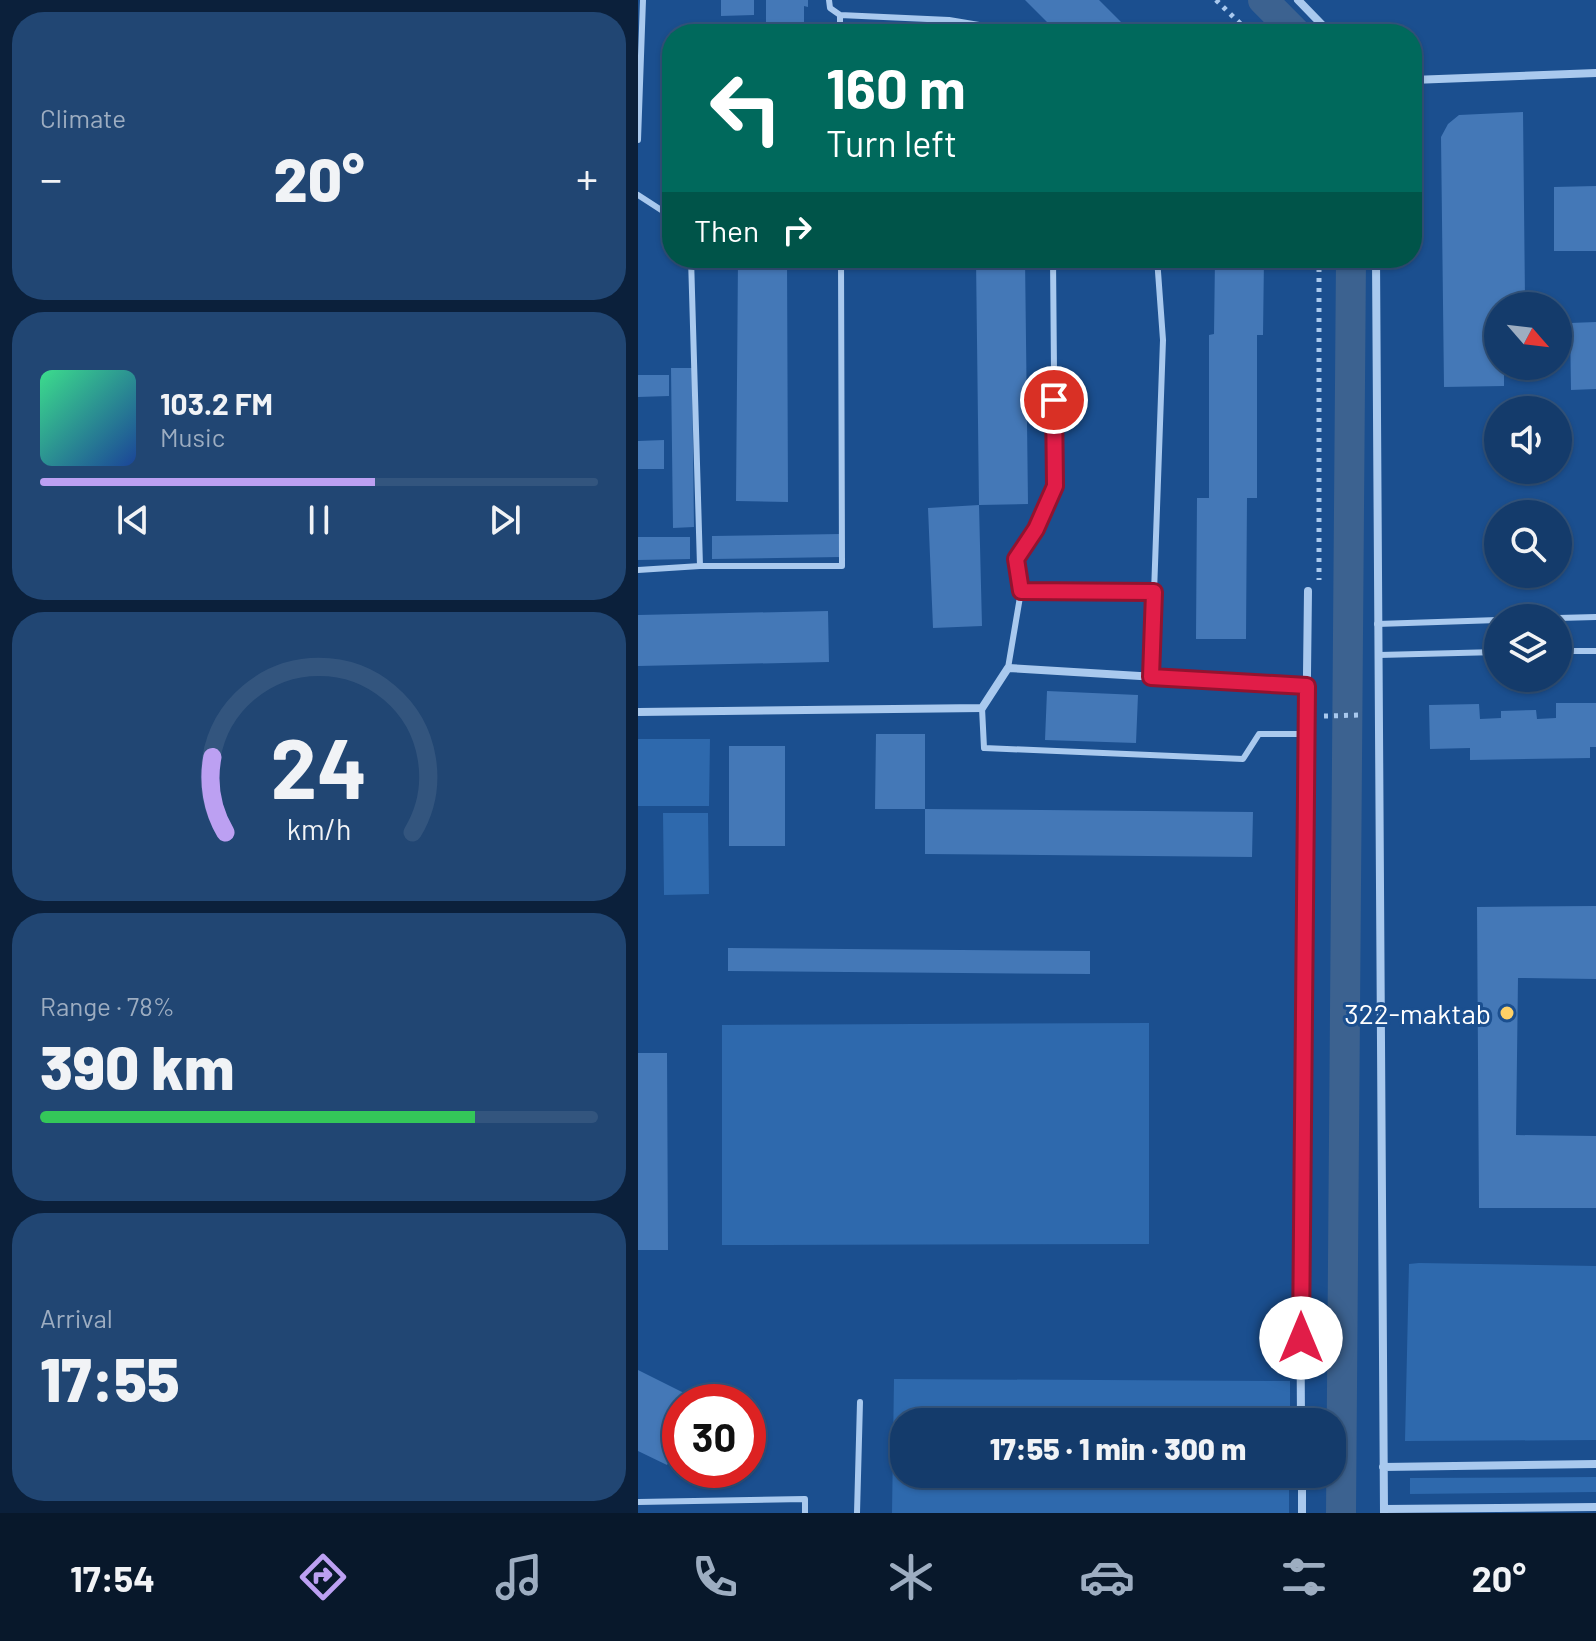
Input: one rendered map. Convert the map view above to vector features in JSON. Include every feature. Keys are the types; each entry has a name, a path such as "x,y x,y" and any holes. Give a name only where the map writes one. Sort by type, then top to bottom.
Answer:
{"street":[{"path":"1298,0 1321,24"},
{"path":"1422,80 1596,73"},
{"path":"1376,268 1384,1511 1596,1507"},
{"path":"1301,1408 1308,591"},
{"path":"638,712 982,708 1008,668 1307,686"},
{"path":"1383,1467 1596,1464"},
{"path":"1302,1488 1302,1513"}],"lane":[{"path":"638,137 643,0"},
{"path":"829,0 830,8 840,15 973,24"},
{"path":"840,15 840,24"},
{"path":"638,195 662,211"},
{"path":"691,268 700,566"},
{"path":"638,570 700,566 842,566 841,268"},
{"path":"1008,668 1021,591 1016,559 1036,529 1055,486 1053,268"},
{"path":"1151,677 1163,340 1158,268"},
{"path":"1021,591 1154,592"},
{"path":"1572,618 1596,617"},
{"path":"1377,624 1484,620"},
{"path":"1572,651 1596,651"},
{"path":"1379,655 1484,652"},
{"path":"982,708 984,748 1243,759 1259,734 1306,734"},
{"path":"857,1513 860,1402"},
{"path":"638,1502 805,1499 805,1513"}],"path":[{"path":"1216,0 1241,24"},
{"path":"1319,268 1319,586"},
{"path":"1320,702 1320,717"},
{"path":"1329,716 1361,715"}],"shaded area":[{"path":"638,739 710,739 709,806 638,806"},
{"path":"663,813 708,813 709,894 664,895"},
{"path":"1149,1023 1149,1244 722,1245 722,1025"},
{"path":"1409,1264 1596,1266 1596,1440 1405,1441"},
{"path":"894,1379 1290,1381 1290,1408 894,1408"},
{"path":"1596,1477 1596,1492 1410,1494 1410,1478"},
{"path":"892,1488 1289,1488 1289,1513 892,1513"}],"building":[{"path":"721,0 754,0 754,15 721,16"},
{"path":"766,0 808,0 808,7 804,6 804,24 766,24"},
{"path":"1025,0 1099,0 1123,24 1049,24"},
{"path":"1523,112 1525,292 1484,292 1484,380 1504,380 1504,386 1444,387 1441,137 1448,124 1459,115"},
{"path":"1596,186 1596,251 1554,251 1554,187"},
{"path":"738,268 787,268 788,502 736,501"},
{"path":"976,268 1025,268 1028,504 979,505"},
{"path":"1215,268 1264,268 1263,335 1257,335 1257,498 1247,498 1246,639 1196,639 1197,498 1209,498 1209,335 1214,334"},
{"path":"1596,322 1596,389 1571,390 1572,323"},
{"path":"671,368 692,368 694,527 673,528"},
{"path":"638,375 669,375 669,396 638,397"},
{"path":"664,440 664,469 638,469 638,441"},
{"path":"979,505 982,626 933,628 928,508"},
{"path":"840,534 840,557 712,559 712,536"},
{"path":"638,537 690,537 690,559 638,560"},
{"path":"828,611 829,662 638,666 638,615"},
{"path":"1047,691 1138,695 1136,743 1045,740"},
{"path":"1556,703 1596,703 1596,747 1590,747 1590,758 1470,760 1470,748 1430,749 1429,705 1479,704 1480,719 1501,718 1501,711 1536,710 1537,719 1556,718"},
{"path":"876,734 925,734 925,809 875,809"},
{"path":"729,746 785,746 785,846 729,846"},
{"path":"925,809 1253,812 1252,857 925,854"},
{"path":"1596,906 1596,979 1518,978 1516,1135 1596,1136 1596,1208 1479,1208 1477,907"},
{"path":"728,948 1090,951 1090,974 728,971"},
{"path":"638,1053 667,1053 668,1250 638,1250"},
{"path":"638,1370 666,1384 662,1384 662,1463 638,1451"}],"waterway":[{"path":"1263,0 1287,24"},
{"path":"1341,1513 1351,268"}],"place":[{"name":"322-maktab","path":"1507,1013"}],"route":[{"path":"1054,400 1055,486 1036,529 1016,559 1021,591 1154,592 1151,677 1307,686 1301,1338"}]}
